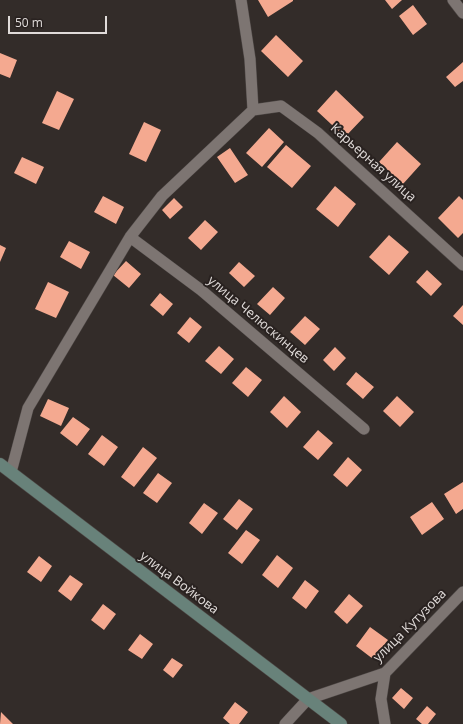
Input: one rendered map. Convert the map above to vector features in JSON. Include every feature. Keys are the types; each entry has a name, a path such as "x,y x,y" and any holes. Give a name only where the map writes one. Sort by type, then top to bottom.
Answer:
{"main road":[{"name":"улица Войкова","path":"0,464 341,724"}],"street":[{"path":"11,472 28,408 130,237 162,196 252,110 250,59 241,0"},
{"path":"453,0 463,13"},
{"name":"Карьерная улица","path":"252,110 281,106 318,133 463,266"},
{"name":"улица Челюскинцев","path":"130,237 201,290 364,429"},
{"name":"улица Кутузова","path":"308,699 385,673 463,592"},
{"path":"385,673 381,699 385,724"},
{"path":"285,724 308,699"}],"building":[{"path":"258,0 293,0 293,1 268,17"},
{"path":"385,0 402,0 392,9"},
{"path":"413,5 427,24 413,35 399,16"},
{"path":"276,35 303,61 288,77 261,51"},
{"path":"0,53 17,60 10,78 0,74"},
{"path":"463,62 463,81 455,87 446,77"},
{"path":"336,90 364,117 345,137 317,111"},
{"path":"57,91 74,99 59,130 42,123"},
{"path":"144,122 161,130 146,162 129,154"},
{"path":"269,128 284,142 262,167 246,153"},
{"path":"397,142 421,164 403,184 379,162"},
{"path":"286,145 311,166 292,188 267,167"},
{"path":"230,148 248,175 235,183 217,157"},
{"path":"22,157 44,167 36,184 14,173"},
{"path":"335,186 356,204 338,227 316,209"},
{"path":"103,196 124,207 116,224 94,212"},
{"path":"459,196 463,200 463,233 458,238 438,218"},
{"path":"174,198 183,207 170,219 162,210"},
{"path":"205,220 218,232 201,250 188,238"},
{"path":"389,235 409,252 389,275 369,257"},
{"path":"69,241 90,252 81,269 60,257"},
{"path":"0,245 6,248 0,262"},
{"path":"126,261 141,274 129,288 113,275"},
{"path":"239,262 255,276 244,287 229,273"},
{"path":"427,270 442,284 431,296 416,282"},
{"path":"48,282 69,292 56,318 35,309"},
{"path":"273,287 285,298 270,315 257,304"},
{"path":"160,293 173,304 163,316 150,305"},
{"path":"463,305 463,325 453,316"},
{"path":"305,316 320,329 305,345 290,332"},
{"path":"190,317 202,327 189,343 177,333"},
{"path":"219,346 234,359 221,374 205,361"},
{"path":"335,347 346,358 334,371 323,360"},
{"path":"246,367 262,380 248,397 232,383"},
{"path":"356,372 374,387 363,399 346,384"},
{"path":"284,396 301,412 287,428 270,412"},
{"path":"397,396 414,412 400,427 383,411"},
{"path":"48,399 69,408 61,426 40,416"},
{"path":"73,417 90,429 77,446 60,433"},
{"path":"318,430 333,443 318,460 303,447"},
{"path":"102,435 118,447 104,466 88,454"},
{"path":"143,447 157,458 134,487 121,477"},
{"path":"348,457 362,470 347,487 333,475"},
{"path":"158,473 172,483 157,503 143,493"},
{"path":"463,482 463,509 456,514 444,494"},
{"path":"239,499 253,509 237,530 223,519"},
{"path":"432,502 444,519 422,535 410,517"},
{"path":"204,503 218,513 202,534 189,523"},
{"path":"246,530 260,540 242,564 228,553"},
{"path":"277,555 293,568 278,588 262,575"},
{"path":"39,556 52,566 41,582 27,572"},
{"path":"70,575 83,584 71,601 58,591"},
{"path":"305,580 319,591 306,609 292,598"},
{"path":"349,594 363,606 347,624 334,612"},
{"path":"103,604 116,614 104,630 91,620"},
{"path":"370,627 388,640 373,659 356,646"},
{"path":"140,634 153,644 142,659 128,650"},
{"path":"172,658 183,665 173,678 163,670"},
{"path":"401,688 413,698 404,709 392,698"},
{"path":"235,702 248,712 239,724 230,724 223,718"},
{"path":"427,706 436,714 428,724 422,724 416,719"},
{"path":"1,712 13,724 0,724"}]}
